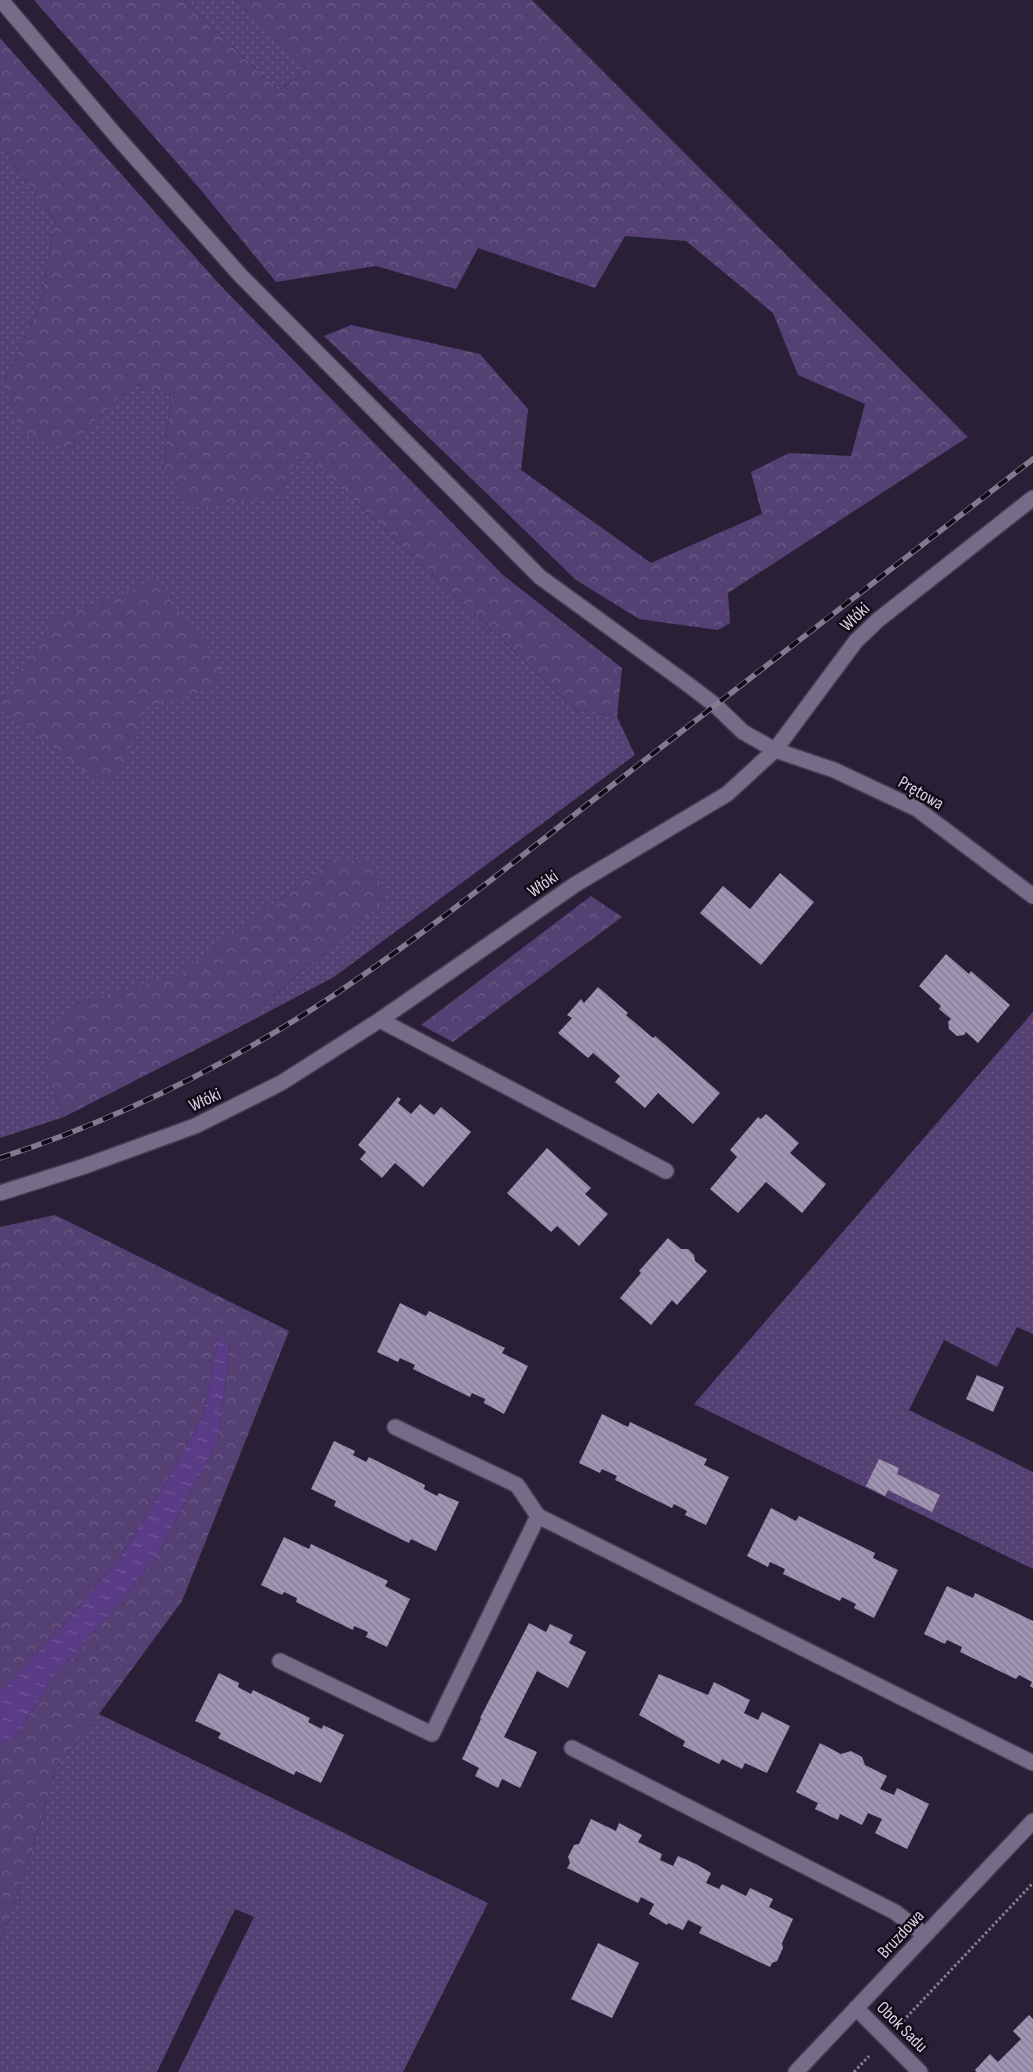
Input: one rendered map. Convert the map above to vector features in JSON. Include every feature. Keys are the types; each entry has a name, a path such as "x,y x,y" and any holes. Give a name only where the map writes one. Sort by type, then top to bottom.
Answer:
{"street":[{"name":"Prętowa","path":"1,0 118,138 241,276 540,577 715,705 743,732 775,750 834,770 917,809 1033,896"},
{"name":"Włóki","path":"0,1193 85,1166 219,1115 281,1083 380,1020 576,884 726,794 775,750 856,641 878,620 1033,498"},
{"path":"380,1020 666,1171"},
{"path":"395,1427 518,1485 538,1516 1033,1763"},
{"path":"280,1661 432,1734 538,1516"},
{"path":"572,1748 895,1912 925,1935"},
{"name":"Bruzdowa","path":"796,2072 1033,1821"},
{"name":"Obok Sadu","path":"856,2008 920,2072"}],"path":[{"path":"854,2072 1033,1883"}],"green space":[{"path":"34,0 184,0 279,91 306,69 236,0 532,0 968,437 728,593 730,623 718,630 639,619 576,580 324,336 351,325 480,354 528,409 521,470 651,563 762,514 751,472 789,453 851,456 865,404 798,375 773,313 686,241 625,236 595,288 478,248 456,289 376,266 276,282 200,189"},
{"path":"184,0 236,0 306,69 279,91"},
{"path":"0,38 220,285 503,575 622,668 617,717 576,710 299,449 282,496 194,507 163,470 171,395 133,383 68,448 22,433 3,384 41,302 55,221 7,155 0,139"},
{"path":"0,139 7,155 55,221 41,302 3,384 68,448 133,383 171,395 163,470 299,449 576,710 617,717 635,755 334,977 232,1031 386,900 332,860 178,975 77,1003 47,1075 64,1117 0,1138"},
{"path":"155,581 223,667 213,689 143,707 125,768 100,783 0,707 0,704 54,618"},
{"path":"332,860 372,861 386,900 232,1031 64,1117 47,1075 49,1036 77,1003 178,974"},
{"path":"591,896 622,917 453,1042 421,1025"},
{"path":"1033,1012 1033,1334 1017,1327 997,1367 944,1340 909,1410 1033,1472 1033,1569 694,1404"},
{"path":"55,1215 289,1331 182,1601 99,1714 56,1768 32,1851 0,1946 0,1744 17,1735 52,1679 125,1597 159,1552 218,1440 230,1345 219,1337 203,1416 149,1512 121,1556 62,1627 4,1689 0,1690 0,1227"},
{"path":"99,1714 488,1903 403,2072 178,2072 254,1917 235,1909 157,2072 0,2072 0,1946 32,1851 56,1768"}],"water":[{"path":"219,1336 230,1345 218,1440 159,1552 125,1597 52,1679 17,1735 0,1744 0,1690 62,1627 121,1556 149,1512 203,1416"}],"building":[{"path":"780,873 814,902 761,965 700,913 723,886 750,909"},
{"path":"946,954 969,974 971,971 1010,1005 978,1043 966,1032 964,1035 957,1036 949,1029 948,1022 951,1019 939,1009 941,1006 919,986"},
{"path":"598,987 628,1013 626,1015 653,1038 655,1036 720,1093 693,1124 658,1093 645,1108 615,1082 620,1076 593,1053 588,1058 558,1033 572,1018 567,1015 581,999 584,1003"},
{"path":"398,1097 401,1099 398,1103 411,1114 420,1104 434,1115 441,1107 471,1132 423,1187 395,1163 382,1178 360,1159 366,1152 358,1145"},
{"path":"766,1114 799,1143 790,1153 826,1184 802,1213 766,1182 738,1213 710,1189 737,1157 730,1150 758,1117 761,1119"},
{"path":"547,1148 591,1188 585,1194 608,1214 579,1246 557,1226 551,1232 507,1193"},
{"path":"668,1238 681,1249 688,1249 694,1255 695,1261 707,1271 677,1305 672,1300 651,1325 620,1298 641,1273 639,1271"},
{"path":"400,1303 426,1316 429,1311 505,1348 502,1353 528,1366 504,1414 484,1403 485,1399 472,1393 470,1397 413,1369 415,1365 400,1358 398,1362 377,1352"},
{"path":"977,1375 1004,1387 993,1412 966,1399"},
{"path":"602,1414 628,1427 630,1422 707,1459 704,1465 729,1477 706,1525 685,1515 687,1511 674,1504 672,1508 615,1480 617,1476 602,1469 600,1473 579,1463"},
{"path":"334,1441 355,1451 353,1455 366,1462 369,1457 425,1485 424,1489 437,1496 439,1493 459,1502 436,1551 411,1539 409,1543 334,1506 336,1501 311,1489"},
{"path":"879,1459 899,1468 897,1474 940,1495 932,1512 888,1490 885,1496 866,1486"},
{"path":"771,1508 796,1521 799,1516 875,1553 873,1558 898,1570 874,1618 854,1608 856,1604 842,1597 840,1601 783,1574 785,1569 770,1562 768,1567 747,1556"},
{"path":"284,1537 309,1549 311,1544 388,1581 385,1586 410,1599 387,1647 366,1637 368,1632 354,1626 353,1630 296,1602 297,1598 284,1592 282,1595 261,1585"},
{"path":"947,1586 973,1598 975,1593 1033,1621 1033,1688 1030,1686 1032,1682 1019,1675 1016,1679 960,1652 962,1647 947,1640 945,1644 924,1634"},
{"path":"529,1623 546,1632 550,1624 573,1635 569,1643 586,1652 568,1688 537,1671 504,1737 537,1752 520,1788 502,1779 498,1788 475,1776 479,1768 462,1759 480,1718"},
{"path":"219,1673 239,1683 238,1687 251,1694 253,1690 310,1718 308,1722 322,1729 323,1725 344,1735 321,1783 296,1771 294,1775 218,1738 221,1733 195,1721"},
{"path":"659,1674 708,1695 714,1682 750,1700 744,1713 758,1720 762,1712 790,1726 767,1773 745,1763 742,1769 722,1759 719,1764 683,1746 685,1741 639,1715"},
{"path":"820,1743 841,1754 851,1751 862,1757 865,1765 887,1776 880,1789 894,1795 897,1788 929,1804 907,1849 875,1833 882,1819 868,1813 862,1825 840,1814 838,1820 815,1809 818,1803 796,1792"},
{"path":"591,1819 616,1831 619,1823 642,1835 638,1842 662,1854 660,1860 673,1866 678,1856 696,1864 711,1873 706,1883 719,1889 722,1884 746,1896 750,1888 773,1899 769,1907 793,1919 782,1943 783,1948 777,1961 772,1963 770,1967 699,1933 702,1927 688,1920 683,1930 668,1923 667,1925 649,1914 654,1904 641,1897 638,1903 567,1868 570,1863 568,1857 574,1845 579,1844"},
{"path":"598,1943 639,1963 612,2018 571,1999"},
{"path":"1029,2015 1033,2019 1033,2072 976,2072 975,2070 990,2054 998,2062 1021,2039 1013,2031"}],"railway":[{"path":"0,1158 86,1127 128,1109 210,1069 289,1024 328,999 400,949 471,896 1033,459"}]}
